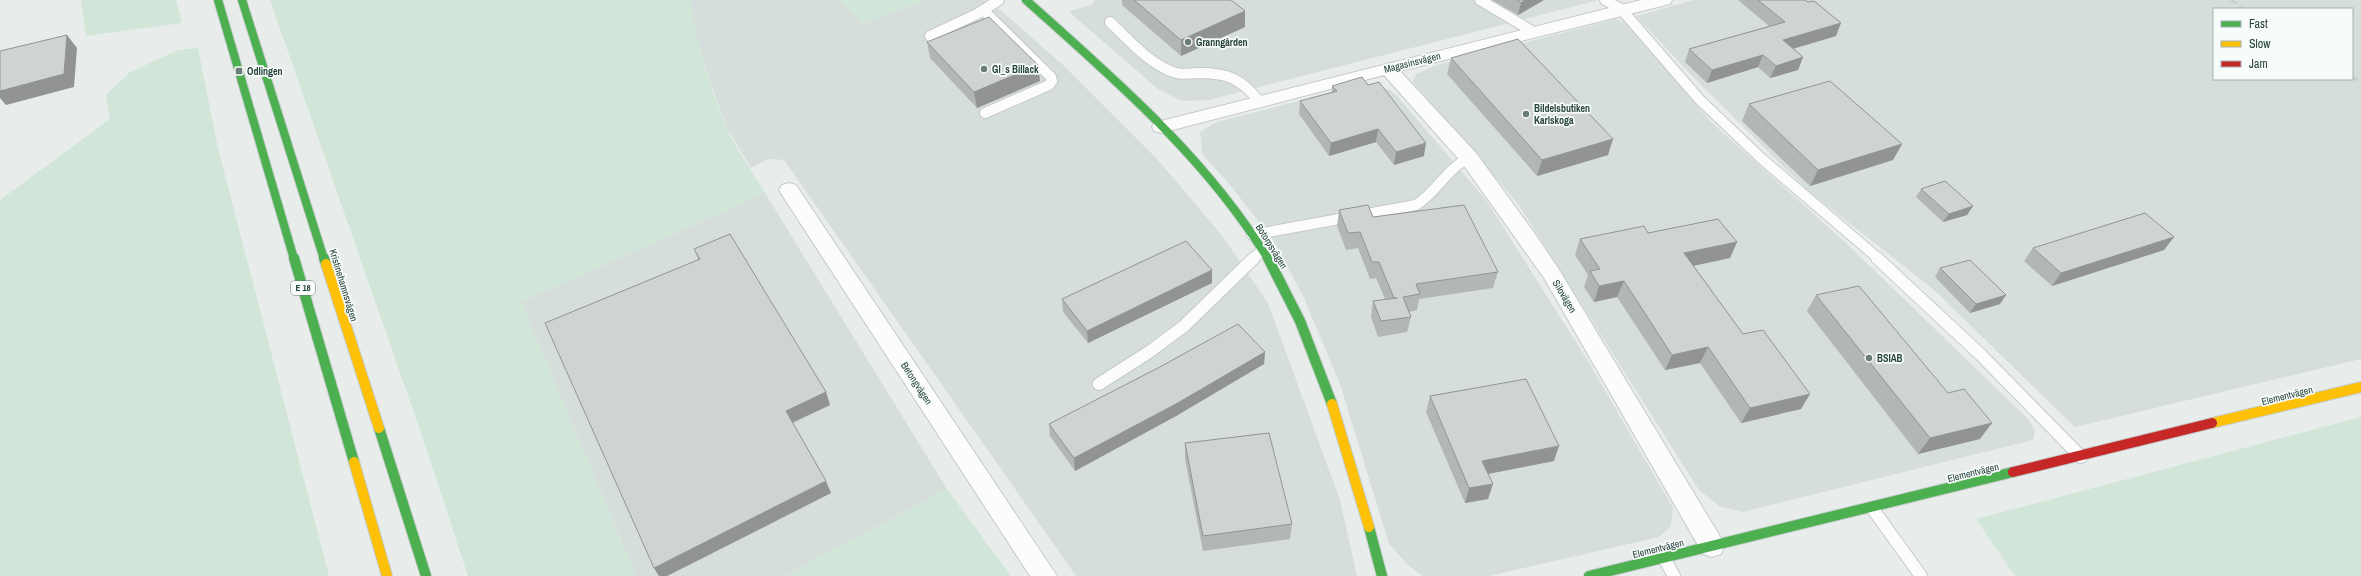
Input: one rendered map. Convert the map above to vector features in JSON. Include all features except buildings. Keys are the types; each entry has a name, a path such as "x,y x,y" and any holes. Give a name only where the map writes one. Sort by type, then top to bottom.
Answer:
{"main road":[{"name":"E 18","path":"218,0 387,576"},
{"name":"Kristinehamnsvägen","path":"242,0 426,576"},
{"name":"Botorpsvägen","path":"1026,0 1161,127 1206,172 1262,250 1308,337 1328,393 1382,576"},
{"name":"Elementvägen","path":"1589,576 2081,457 2361,387"}],"street":[{"name":"Magasinsvägen","path":"1161,127 1532,31 1664,0"},
{"name":"Silovägen","path":"1387,68 1469,158 1526,236 1551,273 1712,546"},
{"name":"Betongvägen","path":"789,190 1044,576"}],"lane":[{"path":"930,36 983,10 998,0"},
{"path":"1480,0 1532,31"},
{"path":"1605,0 1621,9 1700,100 1762,158 1874,255 1976,350 2081,457"},
{"path":"983,10 1050,77 1052,81 1049,85 985,113"},
{"path":"1110,22 1166,68 1177,73 1213,73 1233,77 1244,82 1259,101"},
{"path":"1252,235 1416,206 1428,199 1455,163 1469,158"},
{"path":"1099,384 1149,352 1184,326 1262,250"},
{"path":"1872,508 1921,576"},
{"path":"1664,558 1674,576"}],"shaded area":[{"path":"690,0 841,0 862,24 925,0 989,0 1062,64 1157,159 1221,234 1268,303 1340,500 1357,576 1076,576 784,160 768,159 751,168 727,128 709,79 695,31"},
{"path":"1095,0 1599,0 1209,100 1182,101 1158,89 1069,12 1092,4"},
{"path":"1694,0 2361,0 2361,359 2075,427 1933,289 1807,190 1693,77 1636,16"},
{"path":"1616,19 1626,23 1710,121 1846,243 2029,420 2035,432 2033,440 1743,512 1719,506 1699,490 1518,204 1413,82 1416,74 1437,65"},
{"path":"1373,84 1390,90 1398,97 1486,200 1588,361 1673,508 1671,526 1659,537 1489,576 1422,576 1408,565 1389,544 1340,384 1304,298 1274,241 1230,185 1202,154 1200,132 1217,122 1359,85"},
{"path":"765,193 947,489 785,576 636,576 521,302"}],"green space":[{"path":"81,0 176,0 182,23 86,36"},
{"path":"270,0 690,0 704,64 720,111 734,143 765,193 521,302 636,576 468,576 420,430"},
{"path":"841,0 925,0 862,24"},
{"path":"198,48 218,148 329,576 0,576 0,200 110,119 106,95 130,72 178,50"},
{"path":"2361,417 2361,576 2015,576 1976,519"},
{"path":"947,489 1011,576 785,576"}],"railway":[{"path":"2231,0 2243,8"},
{"path":"2353,77 2361,82"}],"traffic: fast":[{"path":"218,0 354,462"},
{"path":"242,0 326,264"},
{"path":"1026,0 1150,114 1207,175 1234,208 1270,261 1290,300 1309,341 1332,404"},
{"path":"379,428 426,576"},
{"path":"1589,576 2013,472"},
{"path":"1369,527 1382,576"}],"traffic: slow":[{"path":"326,264 379,428"},
{"path":"2212,423 2361,387"},
{"path":"1332,404 1369,527"},
{"path":"354,462 387,576"}],"traffic: jam":[{"path":"2013,472 2212,423"}],"place":[{"name":"Granngården","path":"1188,42"},
{"name":"Gl_s Billack","path":"984,69"},
{"name":"Odlingen","path":"239,71"},
{"name":"Bildelsbutiken Karlskoga","path":"1526,114"},
{"name":"BSIAB","path":"1869,358"}]}
